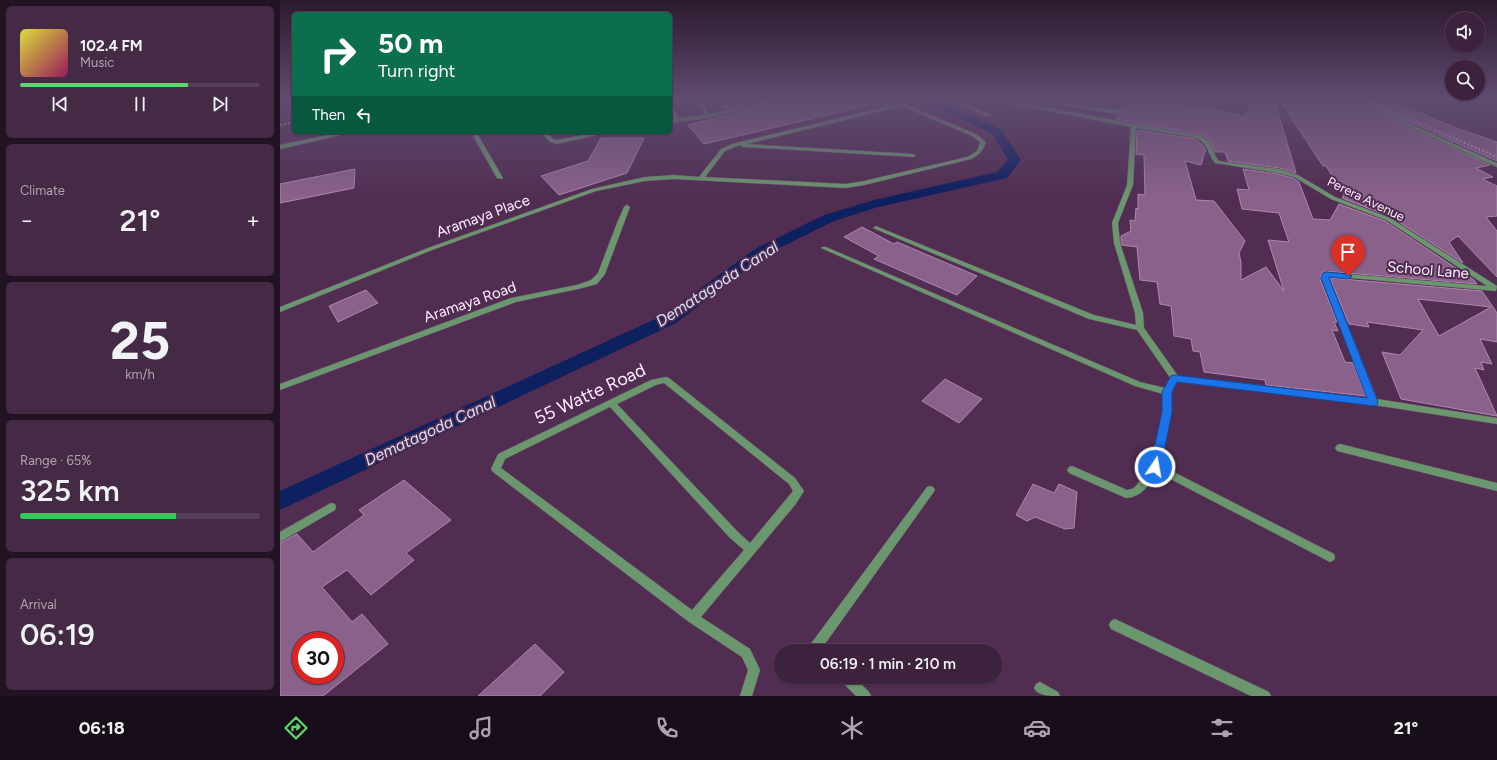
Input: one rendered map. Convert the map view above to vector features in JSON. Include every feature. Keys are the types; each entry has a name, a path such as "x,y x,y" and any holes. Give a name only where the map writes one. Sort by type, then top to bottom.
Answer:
{"street":[{"path":"701,178 723,150 734,145 790,131"},
{"name":"Aramaya Place","path":"280,310 430,249 594,190 645,179 674,177 846,186 969,158 976,155 981,149 983,142 974,135 965,131"},
{"path":"1134,131 1130,184 1115,223 1117,243 1139,313 1140,328 1175,379 1374,402 1497,421"},
{"name":"Perera Avenue","path":"1166,131 1205,139 1212,157 1217,162 1279,171 1296,176 1333,198 1388,219 1497,289"},
{"path":"1423,131 1497,165"},
{"path":"280,147 342,134"},
{"path":"476,134 500,178"},
{"path":"546,134 552,141 557,142 597,134"},
{"path":"734,145 913,156"},
{"name":"Aramaya Road","path":"280,387 514,300 578,287 594,282 601,274 627,207"},
{"path":"876,228 1092,317 1140,328"},
{"path":"824,248 1138,384 1167,392"},
{"name":"School Lane","path":"1374,402 1325,278 1326,274 1497,289"},
{"path":"1072,470 1126,494 1132,494 1137,491 1155,467 1167,412 1167,392 1175,379"},
{"name":"55 Watte Road","path":"693,618 792,502 799,491 792,482 666,380 654,382 501,457 496,469 693,618 746,654 754,670 746,696"},
{"path":"611,403 734,535 751,550"},
{"path":"1340,448 1497,487"},
{"path":"1155,467 1330,557"},
{"path":"818,644 930,490"},
{"path":"280,537 332,507"},
{"path":"1115,625 1265,696"},
{"path":"852,684 864,696"},
{"path":"1040,688 1054,696"}],"building":[{"path":"693,131 757,131 704,144"},
{"path":"1137,131 1147,131 1196,139 1204,147 1206,151 1201,165 1185,161 1196,200 1214,201 1245,241 1239,253 1241,262 1241,280 1266,267 1284,291 1268,240 1289,242 1279,213 1242,209 1237,189 1249,190 1243,169 1278,174 1293,178 1299,182 1313,219 1330,220 1339,204 1385,221 1474,280 1477,284 1323,271 1320,279 1337,322 1334,322 1338,331 1332,330 1345,362 1353,363 1366,396 1266,385 1265,380 1204,372 1200,352 1193,351 1191,339 1174,336 1171,306 1160,304 1157,282 1140,280 1137,247 1122,245 1121,243 1121,236 1131,231 1130,220 1135,221 1136,208 1138,209 1138,194 1145,195 1144,155 1136,154"},
{"path":"1182,131 1284,131 1296,173 1279,168 1228,161 1225,152 1215,152 1210,140 1201,135"},
{"path":"1300,131 1418,131 1490,165 1476,168 1493,177 1482,179 1497,186 1497,216 1486,217 1497,231 1497,277 1458,236 1449,242 1463,263 1391,217 1342,198 1344,195 1326,166 1323,166"},
{"path":"1431,131 1466,131 1497,142 1497,161"},
{"path":"601,138 644,138 627,173 559,195 541,176 588,161"},
{"path":"355,169 354,188 280,203 280,184"},
{"path":"862,227 894,244 897,242 977,276 957,295 874,259 879,256 844,237"},
{"path":"1330,278 1482,291 1497,313 1497,342 1480,339 1492,364 1481,362 1484,370 1475,368 1497,416 1401,399 1382,352 1400,355 1423,330 1367,322 1369,327 1349,324","holes":["1418,299 1491,307 1439,336"]},
{"path":"366,290 378,303 338,322 329,306"},
{"path":"945,379 982,399 959,423 922,401"},
{"path":"404,480 451,520 406,553 414,560 371,595 347,570 322,587 352,622 362,614 388,644 344,679 344,632 292,632 292,684 338,684 323,696 280,696 280,543 297,534 313,552 364,515 359,510"},
{"path":"1033,484 1054,493 1059,484 1077,492 1074,528 1065,529 1035,517 1027,521 1016,515"},
{"path":"535,644 564,672 540,696 478,696"}],"waterway":[{"name":"Dematagoda Canal","path":"280,501 670,319 760,252 829,218 874,204 1002,175 1015,160 996,131"}],"railway":[{"path":"1439,131 1497,157"}],"route":[{"path":"1155,467 1167,412 1167,392 1175,379 1374,402 1325,278 1326,274 1348,276"}]}
